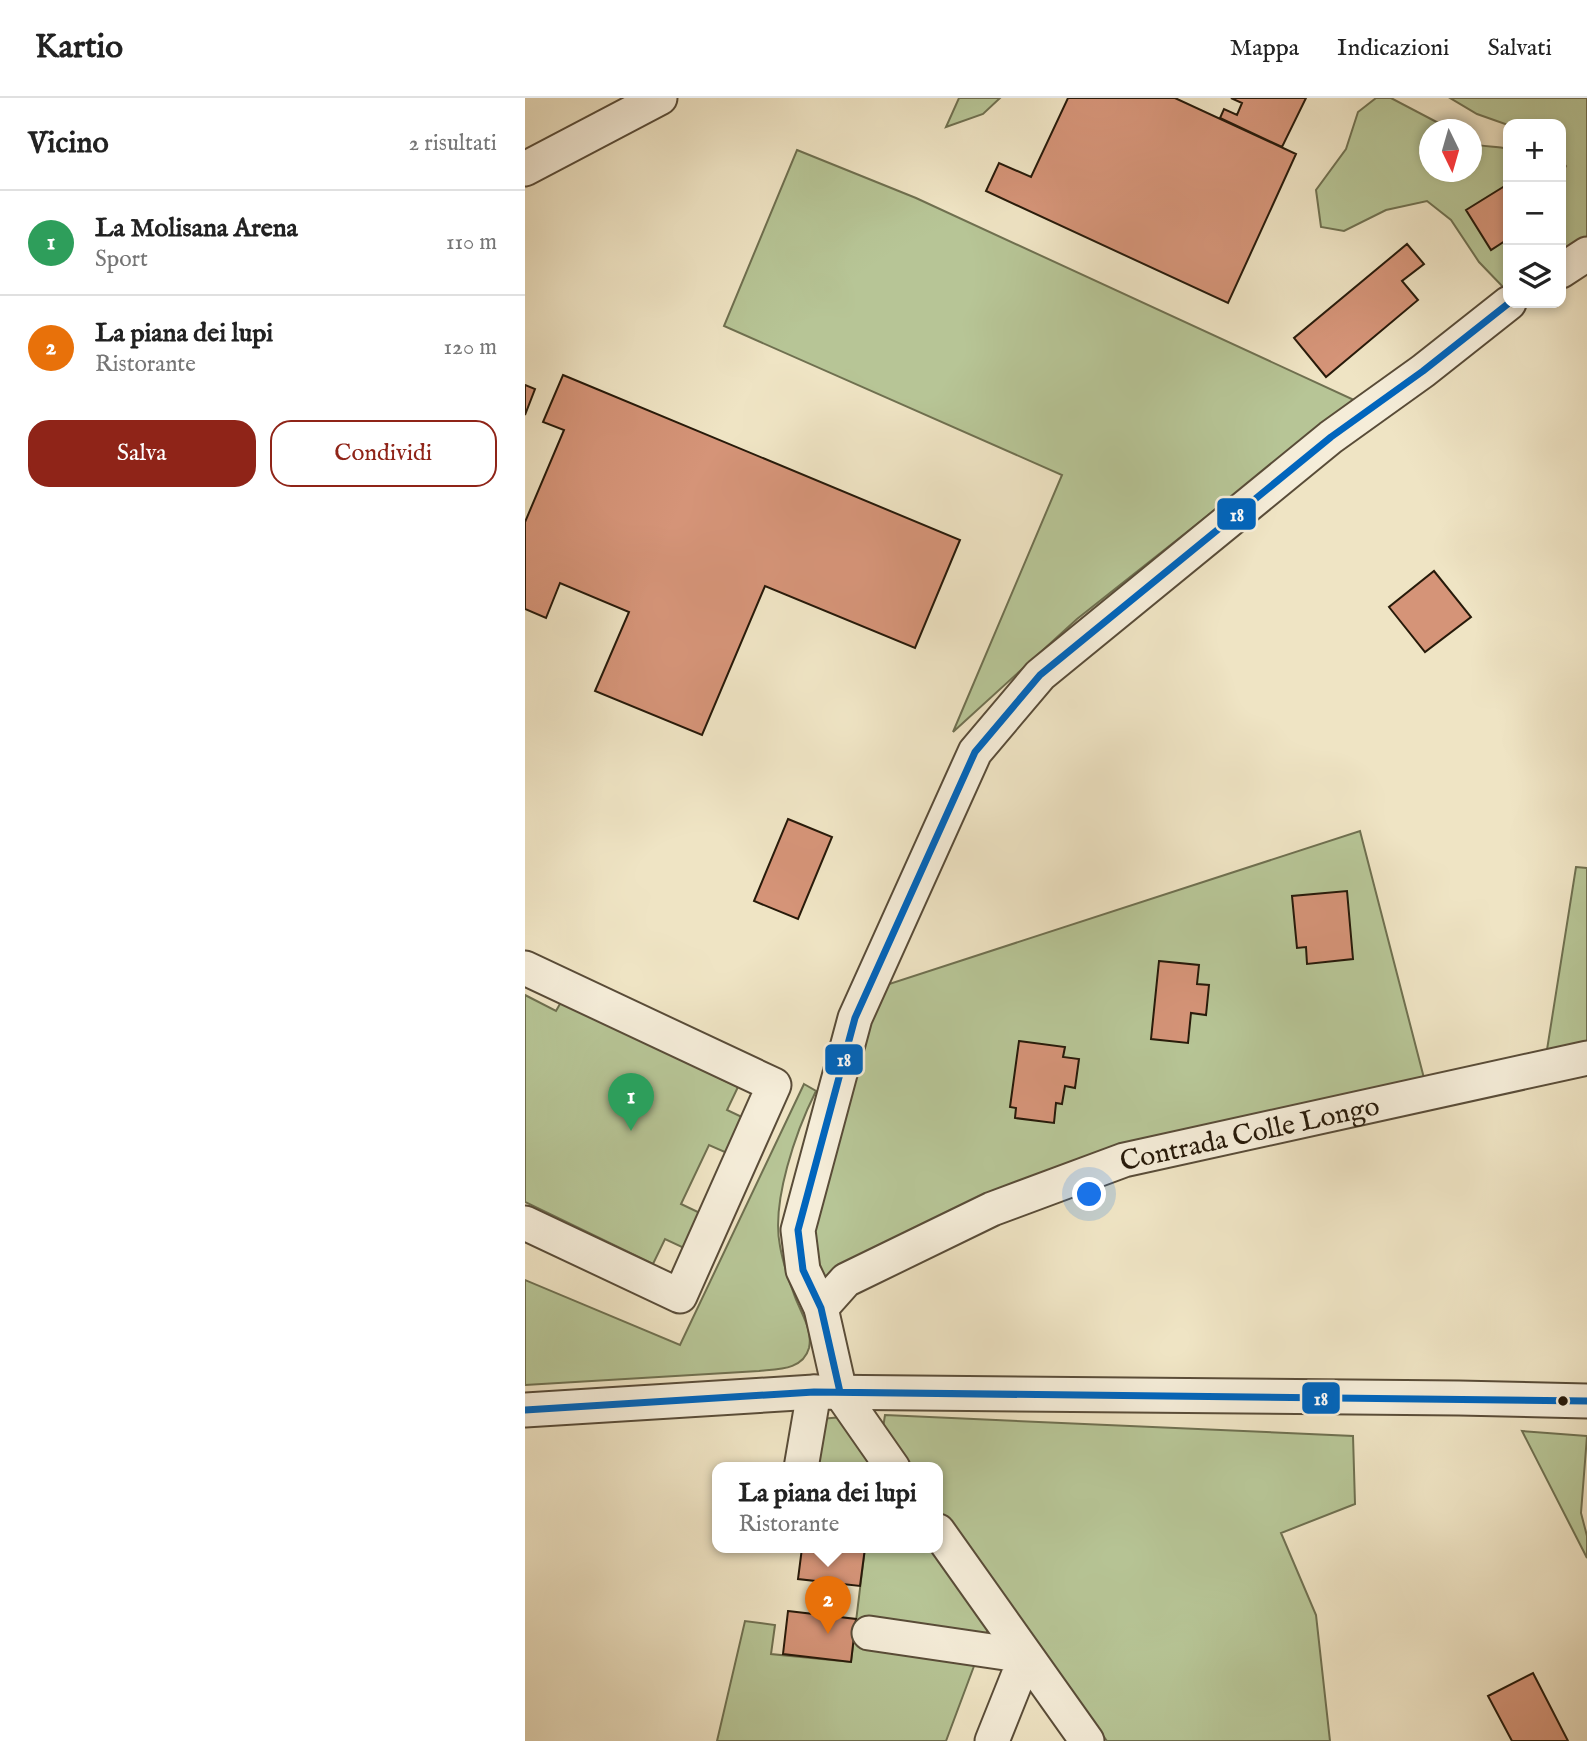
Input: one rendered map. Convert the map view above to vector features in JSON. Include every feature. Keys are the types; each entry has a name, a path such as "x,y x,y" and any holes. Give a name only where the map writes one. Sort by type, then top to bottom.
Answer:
{"street":[{"path":"525,169 660,98"},
{"path":"1566,268 1587,254"},
{"path":"803,1462 827,1392 821,1308 803,1270 798,1230 855,1018 975,752 1040,675 1331,437 1423,371 1503,308"},
{"path":"525,968 774,1085 680,1296 525,1223"},
{"name":"Contrada Colle Longo","path":"821,1308 846,1280 992,1209 1124,1160 1587,1058"},
{"path":"827,1392 888,1462"},
{"path":"525,1410 827,1392 1587,1401"},
{"path":"943,1538 1087,1741"},
{"path":"869,1633 1026,1656"},
{"path":"992,1741 1026,1656"}],"green space":[{"path":"959,98 1000,98 983,114 946,127"},
{"path":"1376,98 1391,98 1431,119 1419,119 1419,182 1482,182 1482,145 1503,148 1503,287 1479,262 1451,220 1427,201 1386,210 1344,231 1321,227 1316,190 1346,149 1358,112"},
{"path":"1450,98 1587,98 1587,241 1566,252 1566,119 1503,119 1503,123 1477,114"},
{"path":"797,150 916,198 1354,400 1077,619 953,732 1062,475 724,326"},
{"path":"1360,831 1425,1082 1125,1147 823,1292 807,1224 830,1136 883,986"},
{"path":"1576,867 1587,868 1587,1048 1546,1056"},
{"path":"525,995 556,1011 561,1002 738,1087 727,1110 744,1118 727,1153 709,1145 681,1204 700,1213 684,1248 665,1239 653,1264 525,1202"},
{"path":"804,1084 816,1091 787,1167 778,1228 786,1272 809,1335 809,1348 801,1361 782,1369 759,1371 525,1385 525,1280 680,1345"},
{"path":"885,1415 1353,1436 1355,1504 1281,1533 1316,1615 1330,1741 1107,1741 943,1519 943,1462 903,1462 883,1428"},
{"path":"843,1417 874,1462 816,1462 820,1419"},
{"path":"1522,1431 1587,1436 1581,1513 1587,1536 1587,1558"},
{"path":"864,1553 937,1553 989,1626 946,1741 717,1741 745,1621 775,1625 771,1654 851,1662"}],"building":[{"path":"1068,98 1175,98 1296,154 1228,303 986,191 999,163 1031,177"},
{"path":"1231,98 1306,98 1282,147 1220,118 1224,109 1237,115 1242,103"},
{"path":"1503,187 1503,242 1491,250 1466,210"},
{"path":"1407,244 1424,264 1402,281 1418,300 1326,377 1294,338"},
{"path":"563,375 960,540 915,648 765,586 702,735 595,691 629,612 560,583 546,618 525,609 525,522 564,430 543,422"},
{"path":"525,385 535,389 525,415"},
{"path":"1434,571 1471,617 1425,652 1389,607"},
{"path":"788,819 832,837 798,919 754,901"},
{"path":"1347,891 1353,959 1307,964 1306,947 1297,948 1292,896"},
{"path":"1159,961 1199,965 1197,984 1209,985 1206,1015 1191,1013 1188,1043 1151,1039"},
{"path":"1019,1041 1065,1047 1063,1057 1079,1059 1075,1088 1065,1086 1062,1104 1056,1103 1054,1123 1015,1118 1016,1108 1010,1107"},
{"path":"801,1553 864,1553 860,1586 798,1579"},
{"path":"788,1611 856,1619 851,1662 783,1654"},
{"path":"1533,1673 1568,1741 1512,1741 1488,1696"}],"transit line":[{"name":"18","path":"840,1392 821,1308 803,1270 798,1230 855,1018 975,752 1040,675 1331,437 1423,371 1503,308"},
{"name":"18","path":"525,1410 814,1392 1587,1401"}],"place":[{"name":"La Molisana Arena","path":"631,1131"},
{"name":"La piana dei lupi","path":"828,1634"}]}
